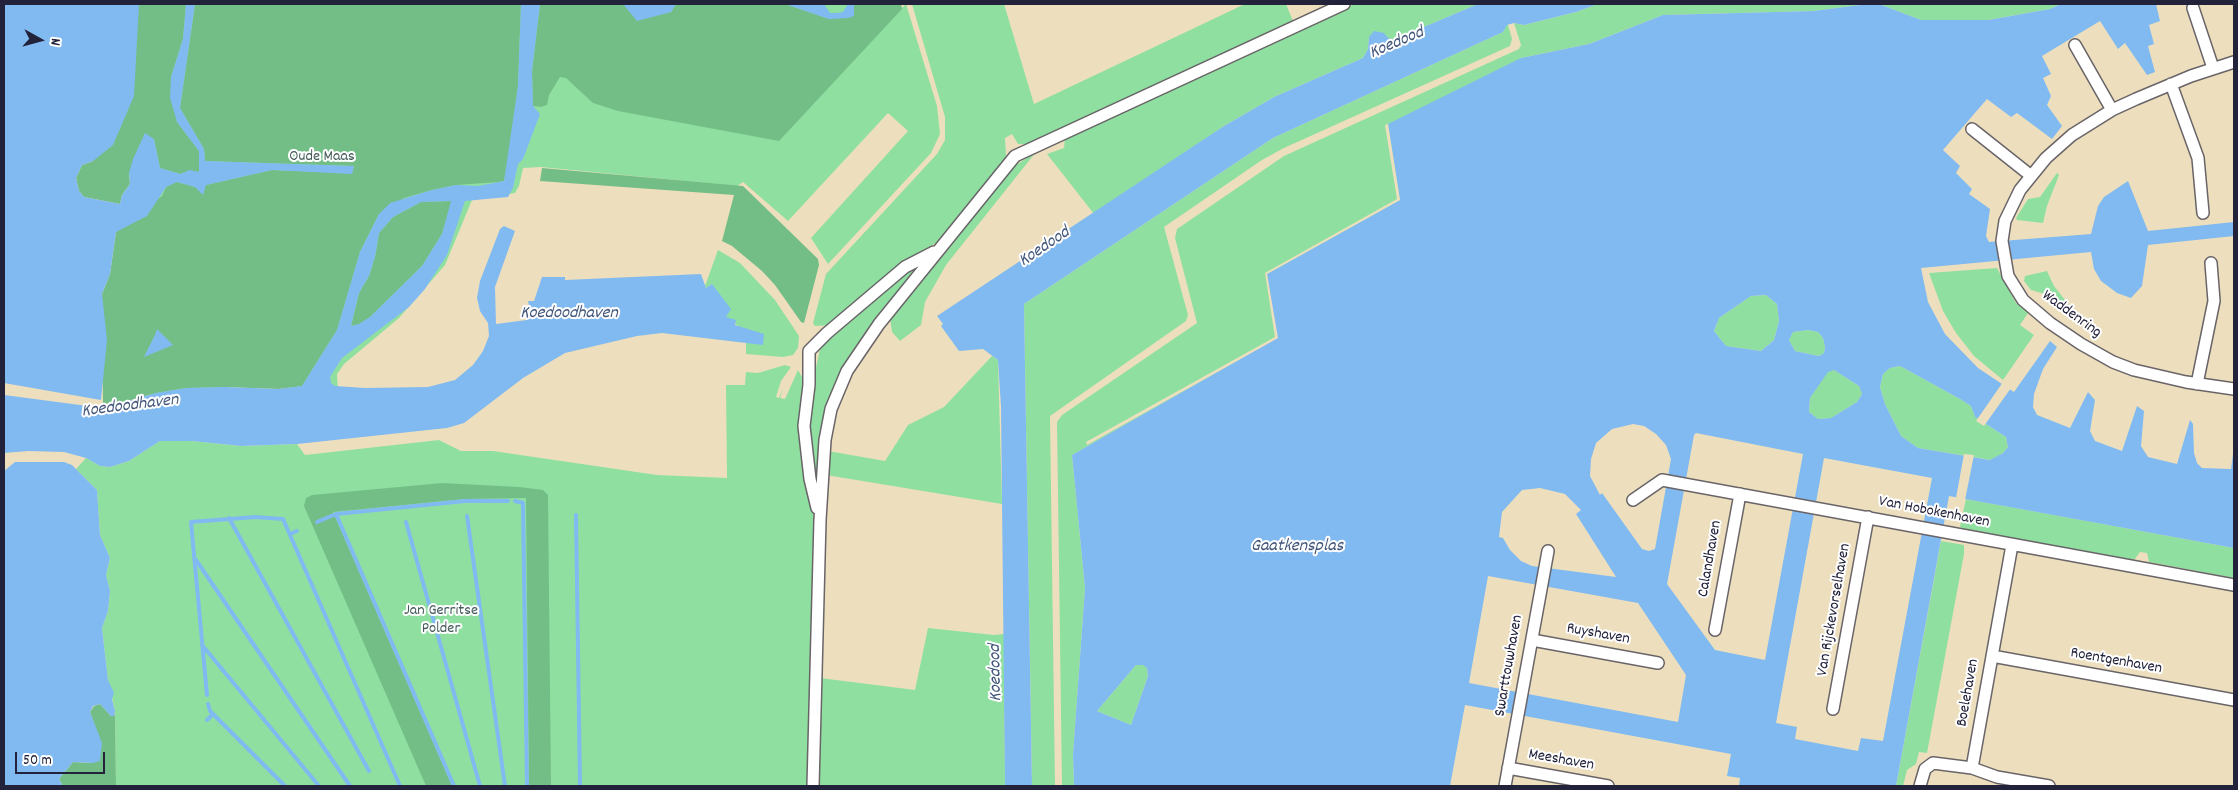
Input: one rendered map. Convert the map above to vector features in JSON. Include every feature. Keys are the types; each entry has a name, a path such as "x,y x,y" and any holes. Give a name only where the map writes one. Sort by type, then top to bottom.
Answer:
{"street":[{"path":"813,786 820,520 825,440 830,409 847,370 879,324 1015,156 1344,4"},
{"path":"2193,8 2213,68"},
{"path":"2075,45 2112,110"},
{"name":"Waddenring","path":"2234,62 2171,84 2112,110 2065,141 2030,175 2007,214 2002,241 2008,276 2023,300 2050,323 2081,344 2114,362 2134,370 2197,384 2234,389"},
{"path":"2171,84 2198,158 2204,213"},
{"path":"1972,129 2030,175"},
{"path":"820,520 810,479 804,426 809,385 809,351 827,333 905,268 937,251"},
{"path":"2197,384 2214,301 2211,262"},
{"name":"Van Hobokenhaven","path":"1633,500 1659,480 2234,585"},
{"name":"Calandhaven","path":"1715,630 1740,494"},
{"name":"Van Rijckevorselhaven","path":"1833,709 1868,517"},
{"name":"Boelehaven","path":"1972,768 2012,544"},
{"name":"Swarttouwhaven","path":"1504,786 1548,551"},
{"name":"Ruyshaven","path":"1532,640 1658,663"},
{"name":"Roentgenhaven","path":"1992,656 2234,700"},
{"path":"1920,786 1925,769 1934,763 1972,768 1996,782 2049,786"},
{"name":"Meeshaven","path":"1508,768 1608,786"}],"green space":[{"path":"139,4 186,4 183,39 171,77 177,122 199,151 199,172 180,174 160,168 154,139 129,173 130,184 122,195 120,204 84,197 79,191 76,178 82,165 93,161"},
{"name":"Oude Maas","path":"164,4 901,4 902,8 906,4 937,106 940,134 931,153 828,264 811,238 908,131 888,113 788,221 743,182 737,186 541,167 523,168 519,186 515,193 472,200 445,265 399,318 344,364 337,374 338,391 275,386 230,387 151,396 129,225 147,216"},
{"path":"195,4 521,4 518,86 504,181 456,185 432,190 404,198 379,214 360,252 337,330 302,386 279,389 186,388 156,393 103,408 102,294 110,274 116,232 162,196 166,187 177,182 195,187 272,170 352,173 354,166 205,161 204,149 180,108","holes":["157,330 172,345 145,356"]},
{"path":"540,4 623,4 629,9 657,15 671,12 676,4 785,4 829,19 840,17 853,4 901,4 902,9 779,141 618,111 593,103 566,78 560,77 549,95 547,105 541,107 533,106 532,71"},
{"path":"912,4 1004,4 1034,104 1245,4 1286,4 1293,21 1027,144 1018,144 1012,134 1005,138 1006,157 937,242 911,259 832,325 815,326 813,323 826,274 937,154 945,140 945,117"},
{"path":"1355,4 1478,4 1393,40 1369,37 1368,49 1363,58 1274,97 1224,126 1094,214 1047,154 1064,148 1065,137"},
{"path":"1598,4 1868,4 1813,11 1663,15 1589,44 1521,58 1400,200 1278,338 1072,455 1085,588 1073,754 1074,786 1062,786 1057,422 1062,415 1197,323 1175,238 1177,229 1284,156 1519,49 1521,45 1514,23 1524,25 1576,12"},
{"path":"1879,4 2061,4 2050,9 1988,20 1921,20"},
{"path":"1506,25 1508,25 1512,39 1510,46 1284,148 1262,160 1164,227 1188,315 1186,321 1050,416 1055,786 1032,786 1024,304 1273,138 1503,32"},
{"path":"1036,152 946,265 925,302 921,325 900,341 892,332 890,318 1010,169"},
{"path":"542,168 743,186 818,259 819,265 804,323 801,322 775,285 762,271 732,246 722,241 734,195 540,181"},
{"path":"2057,173 2059,175 2047,206 2043,223 2017,220 2016,218 2028,199 2040,197"},
{"path":"452,201 442,234 422,266 370,317 360,324 351,326 359,293 369,276 375,257 379,233 393,217 421,202"},
{"path":"718,250 740,263 775,300 799,336 798,348 793,355 783,357 746,354 746,342 762,344 726,317 712,284 706,288 705,286"},
{"path":"914,266 919,266 843,369 832,389 821,431 817,490 808,435 812,386 820,349 826,341"},
{"path":"1997,268 2016,303 2028,313 2020,325 2034,335 2003,380 1974,356 1956,333 1943,311 1929,273"},
{"path":"2047,271 2054,286 2076,314 2075,316 2045,294 2031,290 2024,281 2025,276"},
{"path":"1766,295 1777,304 1779,321 1774,340 1761,351 1726,346 1714,331 1719,318 1751,296"},
{"path":"1808,330 1818,332 1823,338 1824,353 1819,356 1795,351 1789,340 1793,332"},
{"path":"992,356 998,360 1002,504 826,475 828,451 885,461 908,425 944,407"},
{"name":"Jan Gerritse Polder","path":"785,365 791,367 781,381 776,397 779,398 783,388 780,398 785,399 798,370 804,381 815,521 809,786 116,786 115,711 108,680 102,628 108,611 110,591 106,575 110,558 100,535 97,490 76,469 86,458 100,466 110,467 129,461 160,441 192,441 241,446 297,444 305,455 439,440 461,451 493,451 657,475 727,478 726,385 745,385 746,372 758,373"},
{"path":"1900,366 1971,406 1975,417 2006,437 2008,447 2003,453 1991,460 1918,448 1901,436 1885,404 1880,387 1883,374 1890,368"},
{"path":"1834,370 1859,386 1862,394 1857,402 1831,418 1818,419 1809,412 1810,398 1828,371"},
{"path":"442,483 519,487 543,490 548,495 551,786 529,786 526,498 465,499 333,512 452,786 426,786 304,506 306,498 312,495"},
{"path":"1966,499 2234,548 2234,578 2149,562 2147,553 2140,552 2134,560 1964,529 1960,527"},
{"path":"1941,541 1964,545 1964,554 1927,753 1919,752 1916,764 1907,770 1903,786 1896,786"},
{"path":"928,628 994,635 1004,634 1005,786 817,786 820,678 915,690"},
{"path":"1136,665 1143,665 1147,668 1148,676 1131,725 1097,711"},
{"path":"100,704 111,716 114,716 115,713 116,786 63,786 59,779 73,762 93,763 95,726 90,712 94,706"}],"water":[{"path":"4,4 139,4 134,96 113,145 93,161 82,165 76,178 79,191 84,197 120,204 122,195 130,184 129,173 133,159 145,133 154,139 160,168 180,174 190,170 199,172 199,151 177,122 170,98 171,77 183,39 186,4 195,4 180,108 204,149 205,161 354,166 352,174 272,170 206,185 203,195 195,187 177,182 166,187 147,216 116,232 110,274 102,294 107,340 101,400 4,383"},
{"name":"Koedoodhaven","path":"521,4 540,4 532,71 533,106 540,114 523,159 518,164 513,188 508,197 465,201 447,255 425,289 409,307 342,358 330,377 331,383 335,386 365,388 428,387 455,380 473,365 483,351 489,336 488,323 480,311 477,298 480,281 500,229 504,226 515,231 495,287 496,324 527,320 530,310 528,301 534,301 542,277 565,277 565,280 701,274 706,288 712,284 731,309 726,317 736,320 735,325 764,334 763,345 662,333 637,336 565,353 523,378 464,423 447,428 297,444 241,446 192,441 160,441 129,461 110,467 100,466 86,458 64,452 28,451 4,453 4,395 103,408 156,393 186,388 279,389 302,386 337,330 360,252 379,214 390,203 432,190 456,185 478,186 504,181 518,86","holes":["451,201 442,234 422,266 370,317 359,324 351,326 359,293 369,276 375,257 379,233 393,217 421,202"]},
{"path":"623,4 676,4 671,12 637,21"},
{"path":"785,4 824,4 830,13 837,13 843,12 848,4 854,4 854,16 829,19"},
{"name":"Koedood","path":"1478,4 1598,4 1576,12 1524,25 1514,23 1507,25 1503,32 1273,138 1024,304 1032,786 1005,786 1001,407 998,360 983,349 959,351 941,326 943,324 937,316 1224,126 1274,97 1363,58 1368,49 1369,37 1374,31 1384,33 1393,40"},
{"name":"Gaatkensplas","path":"1879,4 1921,20 1988,20 2050,9 2061,4 2156,4 2160,21 2149,25 2154,44 2148,46 2155,72 2147,75 2125,43 2118,49 2100,21 2042,56 2051,74 2043,78 2051,96 2047,105 2062,126 2052,139 2017,113 2011,117 1987,99 1943,150 1960,166 1956,173 1972,189 1969,194 1990,209 1986,236 1989,242 2091,234 2098,206 2104,197 2128,181 2148,231 2234,222 2234,236 2148,245 2142,286 2131,298 2117,293 2101,281 2094,269 2091,252 1921,268 1928,302 1945,334 1978,368 2014,392 2050,341 2057,347 2043,369 2034,394 2033,407 2037,415 2070,428 2088,392 2095,400 2090,431 2095,441 2122,451 2137,406 2144,411 2141,446 2148,457 2177,464 2190,420 2193,424 2194,453 2197,463 2202,468 2231,469 2234,446 2234,548 1949,496 1896,786 1739,786 1740,778 1727,776 1731,754 1465,705 1450,786 1074,786 1073,754 1085,588 1072,455 1277,338 1267,274 1400,200 1388,124 1521,58 1589,44 1663,15 1813,11","holes":["1766,295 1777,304 1779,321 1774,340 1761,351 1726,346 1714,331 1719,318 1751,296","1808,330 1818,332 1823,338 1824,353 1819,356 1795,351 1789,340 1793,332","1900,366 1971,406 1975,417 2006,437 2008,447 2003,453 1990,460 1918,448 1901,436 1885,404 1880,387 1883,374 1890,368","1834,370 1859,386 1862,394 1857,402 1831,418 1818,419 1809,412 1810,398 1828,372","1633,424 1644,426 1656,434 1666,445 1671,459 1655,549 1649,551 1642,549 1602,493 1600,495 1590,476 1591,459 1596,443 1612,429","1696,433 1803,454 1765,660 1715,650 1667,584 1694,435","1824,458 1932,478 1883,741 1861,738 1858,751 1795,739 1797,727 1776,723","1540,488 1565,494 1581,510 1576,514 1616,577 1532,566 1521,561 1510,550 1503,538 1499,537 1502,512 1522,490","1488,576 1638,603 1686,675 1678,722 1469,683","1136,665 1143,665 1147,668 1148,676 1131,725 1097,711"]},
{"path":"157,329 173,345 144,357 155,335"},
{"path":"15,462 64,462 72,465 97,490 100,535 110,558 106,575 110,591 108,611 102,628 108,680 114,693 112,699 115,711 114,716 111,716 100,704 93,706 90,712 102,743 100,761 93,763 73,762 59,779 63,786 4,786 4,471"}],"pier":[{"path":"1388,124 1400,200 1267,274 1278,338 1087,445 1086,442 1275,337 1265,273 1397,199 1385,125"},
{"path":"2003,382 2011,388 1984,426 1976,421"},
{"path":"1964,454 1974,455 1965,500 1956,498"}],"waterway":[{"path":"454,786 336,514 465,501 508,501"},
{"path":"515,501 523,503 527,786"},
{"path":"317,522 336,514"},
{"path":"576,515 580,786"},
{"path":"467,516 505,786"},
{"path":"207,695 191,522 255,517 283,519 400,786"},
{"path":"229,518 369,771"},
{"path":"406,522 480,786"},
{"path":"290,534 297,531"},
{"path":"196,560 350,786"},
{"path":"202,645 319,786"},
{"path":"208,704 210,711 285,786"},
{"path":"207,720 213,714"}]}
